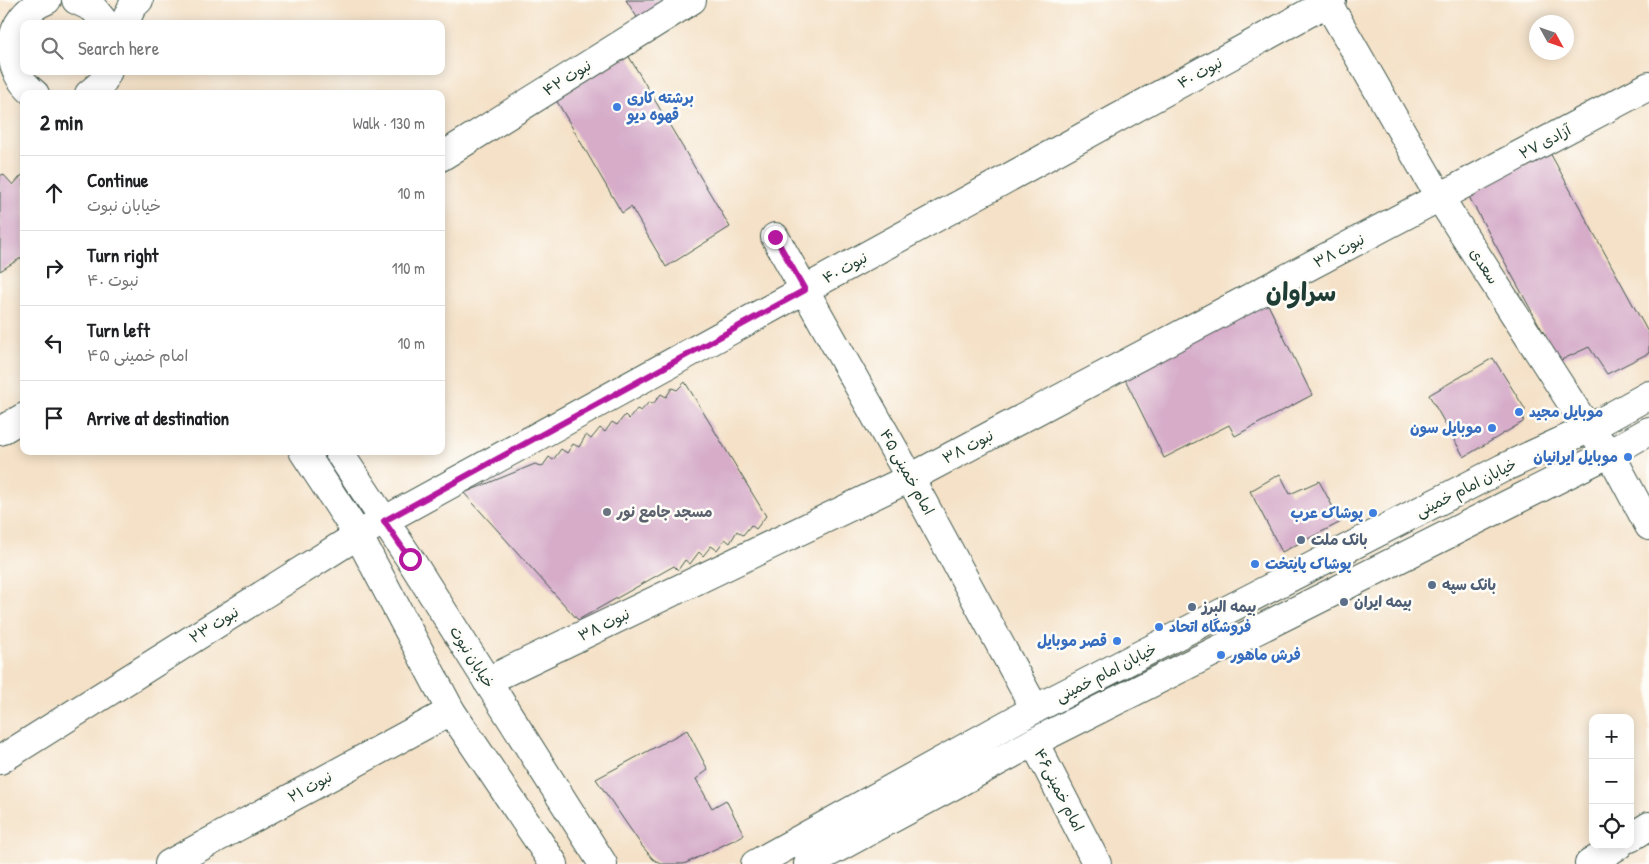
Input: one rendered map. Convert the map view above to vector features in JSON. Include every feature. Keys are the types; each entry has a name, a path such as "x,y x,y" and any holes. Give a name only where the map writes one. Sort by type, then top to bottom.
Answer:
{"street":[{"path":"30,90 8,79 15,12 30,9 47,0"},
{"path":"81,0 93,8 103,20"},
{"path":"126,20 132,7 139,0"},
{"name":"نبوت ۴۲","path":"445,154 692,0"},
{"name":"سعدی","path":"1328,1 1440,198 1588,429 1610,453 1649,526"},
{"name":"نبوت ۴۰","path":"358,535 1328,1"},
{"path":"93,90 107,75"},
{"path":"111,75 116,90"},
{"name":"آزادی ۲۷","path":"1440,198 1649,86"},
{"name":"نبوت ۳۸","path":"487,680 910,478 1440,198"},
{"name":"امام خمینی ۴۵","path":"775,237 910,478 1035,709"},
{"name":"خیابان امام خمینی","path":"755,864 1035,709 1494,473 1588,429 1649,395"},
{"path":"0,431 20,418"},
{"name":"خیابان امام خمینی","path":"808,864 1034,742 1610,453 1649,431"},
{"path":"306,455 358,535 451,711 554,864"},
{"name":"خیابان نبوت","path":"341,455 487,680 603,864"},
{"name":"نبوت ۲۳","path":"0,760 358,535"},
{"name":"نبوت ۲۱","path":"169,864 451,711"},
{"name":"امام خمینی۴۶","path":"1034,742 1097,864"},
{"path":"1634,835 1649,826"},
{"path":"1589,864 1613,849"}],"building":[{"path":"626,0 672,0 640,22"},
{"path":"628,55 730,227 666,267 631,207 622,213 555,98"},
{"path":"1549,151 1649,334 1649,353 1607,374 1589,347 1559,361 1468,195"},
{"path":"3,174 13,185 20,177 20,258 0,271 0,176"},
{"path":"1262,292 1312,395 1235,436 1229,425 1164,458 1119,367"},
{"path":"1493,358 1525,409 1523,422 1464,457 1429,395"},
{"path":"685,382 766,516 756,529 751,525 743,535 737,531 730,543 725,539 717,550 711,546 703,556 699,552 690,564 685,560 678,570 674,566 578,620 464,493 535,464 542,467 549,457 553,460 561,449 567,453 573,444 579,447 586,435 591,439 600,428 605,432 612,422 617,425 625,415 629,419 637,409 641,411 649,402 653,404 661,394 666,397 672,388 677,390"},
{"path":"1280,474 1290,494 1319,481 1341,522 1282,552 1250,491"},
{"path":"687,730 708,770 696,779 712,808 726,800 744,835 684,864 661,864 653,859 642,846 596,779"}],"place":[{"name":"برشته کاری قهوه دیو","path":"617,107"},
{"name":"موبایل مجید","path":"1519,412"},
{"name":"موبایل سون","path":"1492,428"},
{"name":"موبایل ایرانیان","path":"1628,457"},
{"name":"مسجد جامع نور","path":"607,512"},
{"name":"پوشاک عرب","path":"1373,513"},
{"name":"بانک ملت","path":"1301,540"},
{"name":"پوشاک پایتخت","path":"1255,564"},
{"name":"بانک سپه","path":"1432,585"},
{"name":"بیمه ایران","path":"1344,602"},
{"name":"بیمه البرز","path":"1192,607"},
{"name":"فروشگاه اتحاد","path":"1159,627"},
{"name":"قصر موبایل","path":"1117,641"},
{"name":"فرش ماهور","path":"1221,655"}],"district":[{"name":"سراوان","path":"1301,292"}],"route":[{"path":"410,559 384,521 805,290 775,237"}]}
